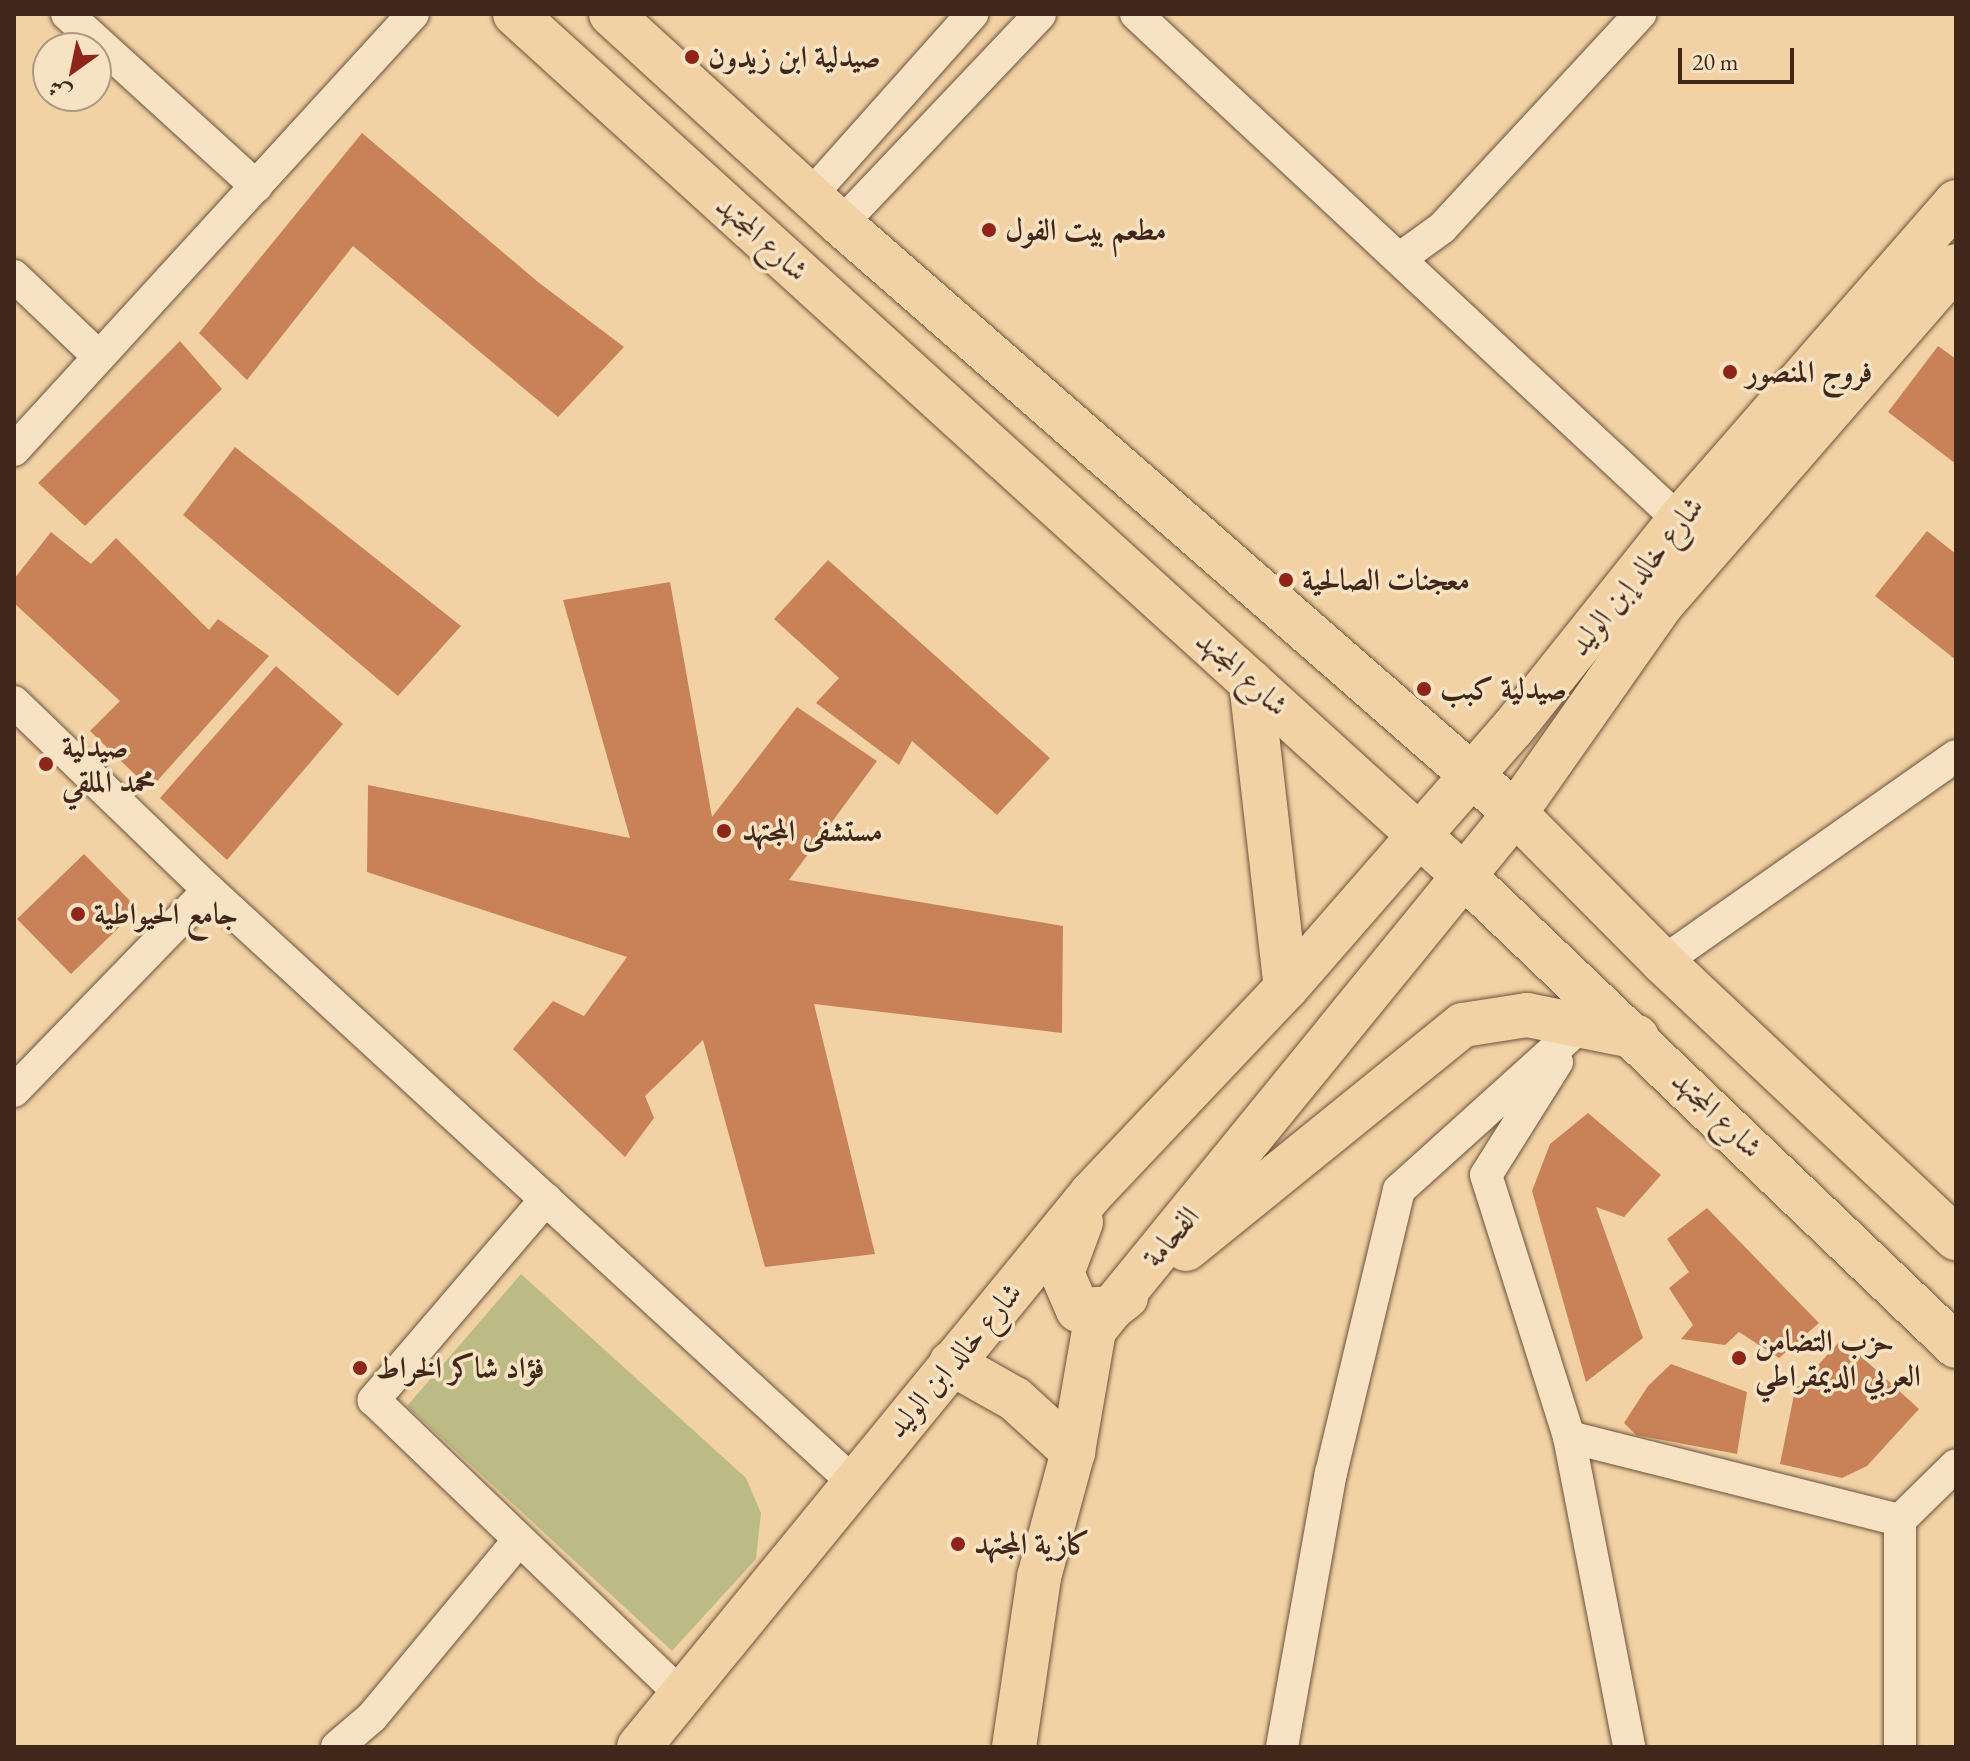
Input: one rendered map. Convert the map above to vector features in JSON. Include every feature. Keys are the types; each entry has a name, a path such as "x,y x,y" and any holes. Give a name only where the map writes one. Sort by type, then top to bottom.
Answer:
{"main road":[{"name":"شارع المجتهد","path":"515,14 1463,875 1637,1037 1956,1346"},
{"path":"611,14 826,210 1515,813 1663,962 1956,1238"},
{"name":"شارع خالد إبن الوليد","path":"1286,988 1469,773 1554,679 1679,520 1956,202"},
{"name":"شارع خالد إبن الوليد","path":"1515,813 1661,605 1956,266"},
{"path":"1251,682 1286,988"},
{"name":"الفحامة","path":"1014,1747 1039,1577 1073,1452 1094,1330 1515,813"},
{"name":"شارع خالد ابن الوليد","path":"639,1747 852,1481 1092,1193 1286,988"},
{"path":"1092,1193 1062,1273 1078,1310 1112,1308 1463,1025 1527,1015 1577,1029 1637,1037"},
{"path":"951,1363 1015,1399 1073,1452"}],"street":[{"path":"67,14 256,186"},
{"path":"14,450 413,14"},
{"path":"826,210 972,14"},
{"path":"826,210 1040,14"},
{"path":"1136,14 1402,257 1679,520"},
{"path":"1402,257 1442,228 1640,14"},
{"path":"14,276 99,357"},
{"path":"14,702 209,890 852,1481"},
{"path":"1663,962 1956,756"},
{"path":"14,1091 209,890"},
{"path":"1577,1029 1486,1175 1569,1437 1629,1747"},
{"path":"1282,1747 1331,1473 1399,1190 1577,1029"},
{"path":"546,1199 374,1400 681,1694"},
{"path":"1569,1437 1900,1520"},
{"path":"1900,1747 1900,1520 1956,1465"},
{"path":"337,1747 372,1717 519,1540"}],"shaded area":[{"path":"521,1274 746,1478 761,1513 756,1559 672,1651 407,1406"}],"building":[{"path":"362,133 538,282 624,347 558,417 353,246 247,380 199,333"},
{"path":"180,341 222,389 85,526 38,483"},
{"path":"1938,346 1956,359 1956,464 1888,412"},
{"path":"235,447 461,626 398,696 183,515"},
{"path":"1927,531 1956,554 1956,660 1875,596"},
{"path":"51,532 91,564 116,538 209,630 218,619 269,656 150,789 90,731 120,701 14,603 14,579"},
{"path":"828,560 1050,758 997,815 912,741 899,765 816,703 839,678 774,619"},
{"path":"670,582 712,817 797,707 877,761 789,880 1063,926 1062,1033 814,1004 875,1254 765,1267 703,1040 645,1096 654,1118 625,1157 513,1049 553,1001 584,1016 627,957 367,872 368,785 630,838 563,600"},
{"path":"276,666 343,724 227,860 160,798"},
{"name":"جامع الحيواطية","path":"84,854 138,909 71,974 17,919"},
{"path":"1588,1113 1661,1175 1624,1217 1596,1207 1643,1338 1586,1382 1532,1191 1550,1144"},
{"path":"1707,1208 1819,1323 1779,1358 1739,1332 1725,1345 1681,1339 1693,1325 1669,1288 1689,1272 1667,1239"},
{"path":"1842,1339 1919,1409 1867,1466 1842,1478 1780,1464 1795,1390"},
{"path":"1671,1364 1747,1392 1737,1454 1636,1435 1624,1423 1648,1386"}],"place":[{"name":"صيدلية ابن زيدون","path":"692,57"},
{"name":"مطعم بيت الفول","path":"989,230"},
{"name":"فروج المنصور","path":"1730,372"},
{"name":"معجنات الصالحية","path":"1286,580"},
{"name":"صيدلية كبب","path":"1424,689"},
{"name":"صيدلية محمد الملقي","path":"46,764"},
{"name":"مستشفى المجتهد","path":"724,831"},
{"name":"جامع الحيواطية","path":"78,914"},
{"name":"حزب التضامن العربي الديمقراطي","path":"1739,1358"},
{"name":"فؤاد شاكر الخراط","path":"360,1368"},
{"name":"كازية المجتهد","path":"958,1544"}]}
